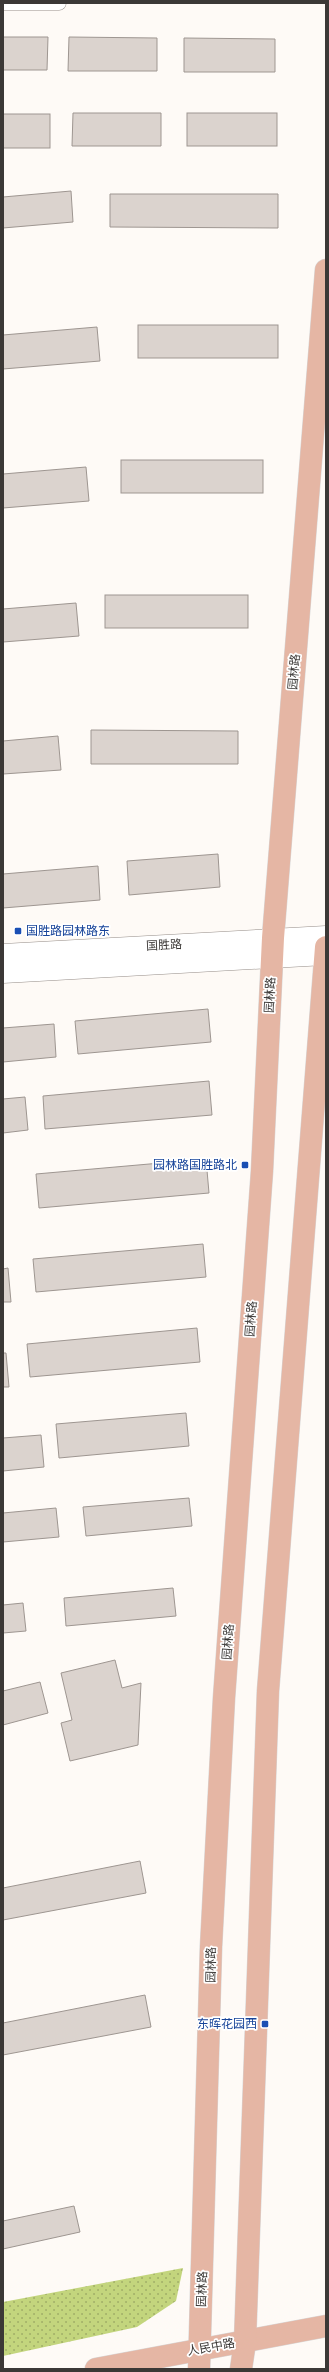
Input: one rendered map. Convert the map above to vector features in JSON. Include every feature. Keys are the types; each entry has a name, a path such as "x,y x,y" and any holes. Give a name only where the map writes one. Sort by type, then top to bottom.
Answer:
{"main road":[{"name":"园林路","path":"200,2359 211,1947 224,1698 262,1171 272,948 326,270"},
{"path":"241,2369 245,2342 268,1691 326,946"},
{"name":"人民中路","path":"96,2369 200,2359 245,2342 326,2326"}],"street":[{"path":"3,3 59,3"},
{"name":"国胜路","path":"3,954 326,946"},
{"name":"国胜路","path":"3,973 272,948"}],"green space":[{"path":"183,2268 176,2301 137,2327 3,2356 3,2302"}],"building":[{"path":"3,37 48,37 47,70 3,70"},
{"path":"69,37 157,38 157,71 68,71"},
{"path":"184,38 275,39 275,72 184,72"},
{"path":"73,113 161,113 161,146 72,146"},
{"path":"187,113 277,113 277,146 187,146"},
{"path":"3,114 50,114 50,148 3,148"},
{"path":"71,191 73,222 3,228 3,197"},
{"path":"110,194 278,194 278,228 110,227"},
{"path":"138,325 278,325 278,358 138,358"},
{"path":"97,327 100,361 3,369 3,335"},
{"path":"121,460 263,460 263,493 121,493"},
{"path":"86,467 89,501 3,508 3,474"},
{"path":"105,595 248,595 248,628 105,628"},
{"path":"76,603 79,636 3,642 3,609"},
{"path":"91,730 238,731 238,764 91,764"},
{"path":"58,736 61,770 3,774 3,741"},
{"path":"218,854 220,887 129,895 127,861"},
{"path":"98,866 100,900 3,908 3,874"},
{"path":"208,1009 211,1042 78,1054 75,1021"},
{"path":"54,1024 56,1057 3,1062 3,1028"},
{"path":"209,1081 212,1115 45,1129 43,1096"},
{"path":"25,1097 28,1130 3,1133 3,1099"},
{"path":"206,1159 209,1193 39,1208 36,1174"},
{"path":"203,1244 206,1277 36,1292 33,1259"},
{"path":"8,1268 11,1302 3,1302 3,1269"},
{"path":"197,1328 200,1362 30,1377 27,1344"},
{"path":"3,1353 6,1353 9,1387 3,1387"},
{"path":"186,1413 189,1446 59,1458 56,1424"},
{"path":"41,1435 44,1467 3,1471 3,1438"},
{"path":"189,1498 192,1526 86,1536 83,1507"},
{"path":"56,1508 59,1537 3,1542 3,1513"},
{"path":"173,1588 176,1616 66,1626 64,1598"},
{"path":"23,1603 26,1631 3,1633 3,1605"},
{"path":"115,1660 122,1688 141,1683 138,1745 70,1761 61,1723 72,1720 61,1673"},
{"path":"40,1682 48,1713 3,1725 3,1691"},
{"path":"140,1861 146,1893 3,1920 3,1888"},
{"path":"145,1995 151,2027 3,2055 3,2023"},
{"path":"74,2206 80,2232 3,2249 3,2221"}],"place":[{"name":"国胜路园林路东","path":"18,931"},
{"name":"园林路国胜路北","path":"245,1165"},
{"name":"东晖花园西","path":"265,2024"}]}
